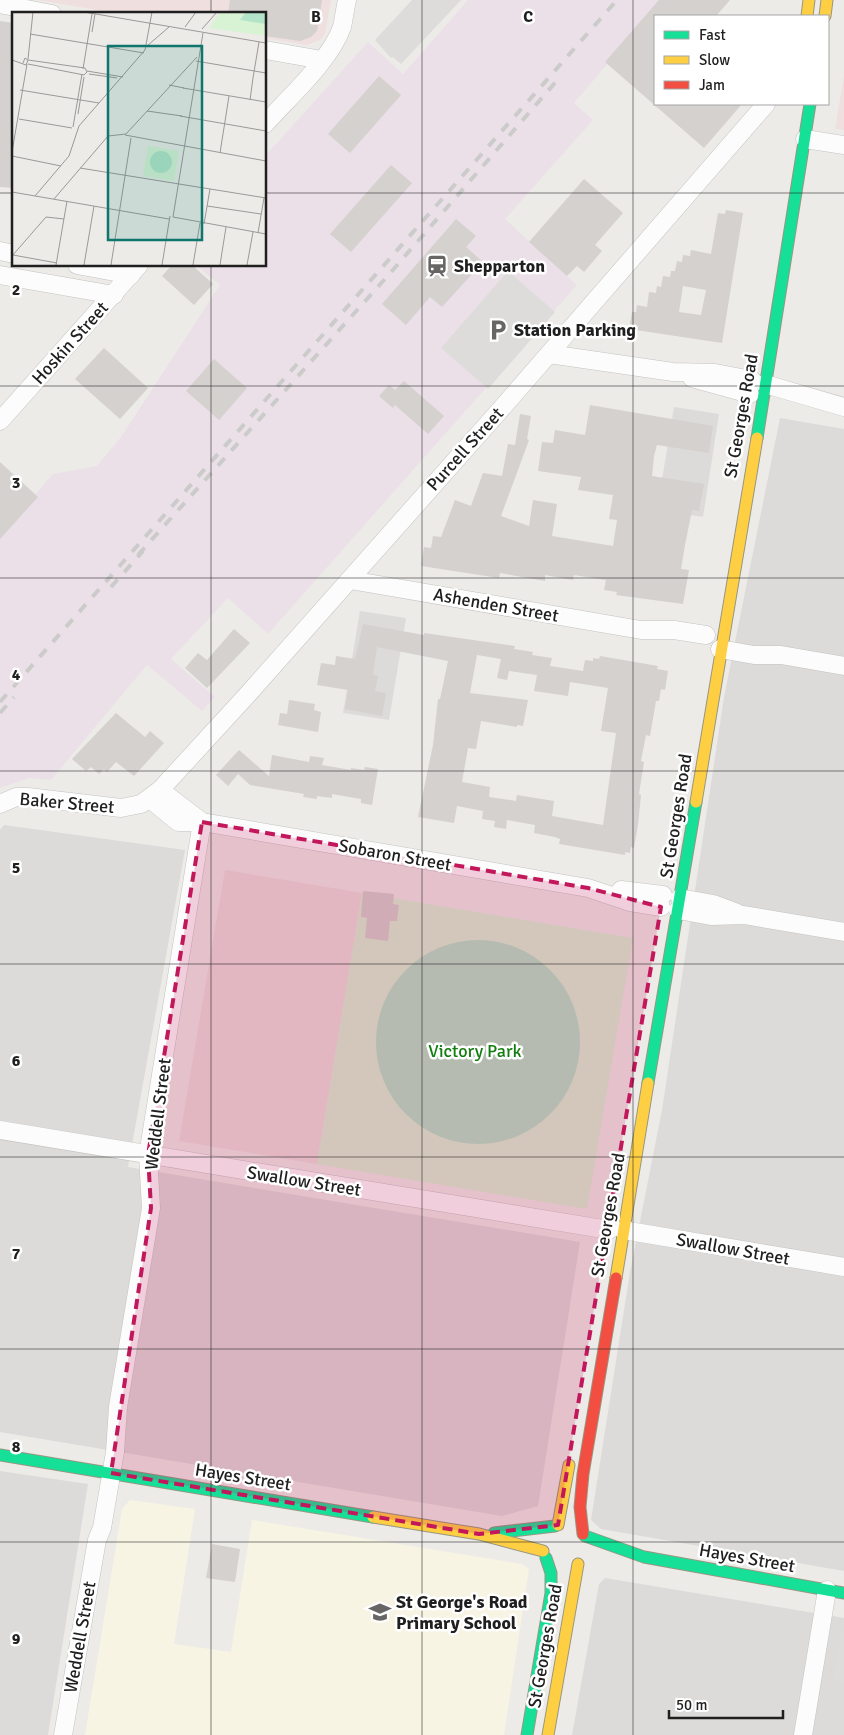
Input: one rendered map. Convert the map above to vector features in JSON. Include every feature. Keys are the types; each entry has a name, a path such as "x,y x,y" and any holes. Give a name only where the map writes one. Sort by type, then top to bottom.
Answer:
{"street":[{"path":"266,123 322,60 342,27 347,0"},
{"path":"807,15 809,0"},
{"path":"825,15 828,0"},
{"path":"0,4 42,12"},
{"path":"266,50 322,60"},
{"name":"Purcell Street","path":"155,795 350,580 550,354 765,105"},
{"name":"St Georges Road","path":"584,1535 580,1507 582,1479 611,1299 612,1232 633,1168 648,1087 666,980 668,903 686,834 693,793 708,701 712,639 732,552 746,472 755,388 797,137 810,105"},
{"path":"797,137 844,145"},
{"path":"89,266 135,270"},
{"name":"Hoskin Street","path":"0,421 135,270"},
{"path":"0,276 114,295"},
{"path":"550,354 673,372 755,388 795,405 836,406"},
{"name":"Ashenden Street","path":"350,580 641,630 673,641 712,639 754,655 780,655 844,666"},
{"name":"Baker Street","path":"0,804 16,797 28,797 121,808 140,804 155,795"},
{"name":"Sobaron Street","path":"155,795 178,822 202,822 588,888 630,902 668,903 711,916 744,916 844,932"},
{"name":"Weddell Street","path":"63,1735 97,1540 93,1528 107,1472 151,1208 148,1155 202,822"},
{"path":"650,978 666,980"},
{"path":"639,1046 654,1049"},
{"path":"632,1084 648,1087"},
{"path":"626,1123 641,1125"},
{"name":"Swallow Street","path":"0,1130 612,1232 844,1267"},
{"path":"619,1165 633,1168"},
{"path":"598,1297 611,1299"},
{"path":"594,1321 608,1323"},
{"path":"592,1333 605,1336"},
{"path":"588,1352 602,1355"},
{"path":"586,1366 600,1368"},
{"path":"578,1415 592,1418"},
{"path":"574,1434 589,1437"},
{"name":"Hayes Street","path":"0,1454 480,1534 544,1554"},
{"path":"557,1525 572,1525 584,1535 584,1558 572,1567 557,1567 544,1554 545,1536 557,1525 570,1458"},
{"path":"567,1477 582,1479"},
{"name":"Hayes Street","path":"480,1534 557,1525"},
{"name":"Hayes Street","path":"584,1535 644,1557 835,1591"},
{"name":"St Georges Road","path":"526,1735 548,1605 551,1572 544,1554"},
{"name":"Hayes Street","path":"611,1559 644,1557"},
{"name":"St Georges Road","path":"548,1735 569,1609 584,1558"},
{"path":"803,1735 835,1591"},
{"path":"548,1605 569,1609"},
{"path":"540,1654 561,1658"}],"highlighted area":[{"path":"202,822 588,888 661,907 558,1525 479,1534 111,1473 151,1208 148,1155"}],"shaded area":[{"path":"38,0 331,0 325,34 320,40 307,45 266,38 266,12 109,12"},
{"path":"412,0 461,0 401,64 393,57 391,58 375,40"},
{"path":"468,0 662,0 574,103 593,120 505,219 577,285 268,634 228,598 171,659 215,697 202,711 147,665 51,780 29,778 0,788 0,535 53,474 97,466 121,437 220,285 197,266 266,266 266,155 368,42 403,74"},
{"path":"844,76 844,130 835,129"},
{"name":"Station Parking","path":"508,271 555,312 488,389 441,348"},
{"path":"674,407 719,414 703,517 657,510"},
{"path":"780,418 844,429 844,1571 601,1529 591,1520 630,1272 662,1110 724,697"},
{"path":"360,611 406,618 389,720 343,713"},
{"path":"4,825 185,850 128,1167 580,1242 538,1506 502,1516 0,1432 0,830"},
{"path":"225,870 362,893 317,1164 179,1141"},
{"path":"0,1471 88,1484 48,1735 0,1735"},
{"name":"St George's Road Primary School","path":"130,1500 195,1509 174,1644 231,1652 252,1520 522,1564 529,1569 504,1735 85,1735 122,1509"},
{"path":"605,1578 844,1618 844,1735 572,1735 599,1584"},
{"path":"842,1632 844,1632 844,1682 833,1680"}],"green space":[{"name":"Victory Park","path":"362,893 633,938 587,1209 317,1164"},
{"path":"468,940 488,940 508,944 526,952 543,963 557,977 568,994 576,1012 580,1042 576,1072 568,1090 557,1107 543,1121 526,1132 508,1140 488,1144 468,1144 448,1140 430,1132 413,1121 399,1107 388,1090 380,1072 376,1052 376,1032 380,1012 388,994 399,977 413,963 430,952 448,944"}],"building":[{"path":"230,0 322,0 317,31 311,37 300,41 266,36 266,12 228,12"},
{"path":"659,0 730,0 717,15 654,15 654,105 605,62"},
{"path":"0,21 12,23 12,188 0,187"},
{"path":"379,76 401,95 350,153 328,134"},
{"path":"654,105 741,105 704,148"},
{"path":"391,165 412,183 351,252 330,234"},
{"path":"584,179 623,213 595,245 602,251 584,272 577,266 567,276 529,242"},
{"path":"726,210 743,213 722,343 629,329 632,312 636,312 637,305 647,307 649,292 656,293 657,286 661,287 663,276 670,277 671,271 675,271 677,261 682,262 683,255 690,256 691,250 711,254 718,213 725,214","holes":["683,286 706,290 701,315 679,312"]},
{"name":"Shepparton","path":"456,219 476,236 466,247 483,262 442,307 430,297 406,325 382,304"},
{"path":"171,266 193,266 213,284 194,305 162,276"},
{"path":"104,348 148,388 120,419 75,379"},
{"path":"214,359 247,388 219,420 186,391"},
{"path":"404,381 444,416 428,434 395,405 393,408 379,396 389,385 395,390"},
{"path":"590,405 713,426 709,453 657,445 654,456 652,476 704,484 699,511 692,510 685,545 681,569 689,570 683,604 616,595 617,592 604,590 606,580 574,575 573,580 545,575 545,581 500,573 499,578 421,566 424,547 431,548 433,536 441,537 455,500 471,506 483,473 502,476 508,444 515,445 520,414 531,416 527,439 529,440 501,516 529,526 533,500 557,504 552,536 613,546 617,520 609,519 613,495 578,490 581,477 538,471 542,442 553,443 555,430 585,435"},
{"path":"0,462 38,497 0,539"},
{"path":"363,624 424,635 424,633 515,646 514,649 533,652 532,655 552,658 550,666 583,671 585,660 593,661 593,658 599,659 600,656 658,666 657,669 668,671 665,690 661,689 659,701 656,701 650,736 646,735 641,761 644,762 634,848 631,847 630,853 625,852 625,855 559,844 560,839 534,833 535,825 507,820 506,829 494,827 495,821 482,819 483,811 457,806 454,823 418,817 433,745 438,699 440,699 448,661 377,647 373,675 378,676 375,691 386,693 382,716 345,709 348,690 317,685 321,663 335,665 336,656 355,659","holes":["477,655 501,659 497,678 507,680 509,671 537,675 534,691 568,696 570,682 608,688 601,731 616,733 603,825 552,816 554,801 517,795 516,801 489,797 490,787 462,782 468,748 476,749 481,721 517,727 517,725 523,726 528,700 470,693"]},
{"path":"234,629 250,643 207,688 185,668 198,653 207,660"},
{"path":"289,700 315,704 314,710 321,712 318,732 278,725 280,713 287,714"},
{"path":"116,713 145,737 150,731 164,743 134,776 116,762 107,772 104,769 99,774 91,767 86,771 72,759"},
{"path":"239,750 269,776 272,755 309,762 310,756 324,758 322,765 351,770 351,768 364,770 365,767 378,769 372,805 361,803 361,799 332,794 332,798 317,796 317,799 303,797 304,794 250,785 238,774 228,786 216,775"},
{"path":"363,891 394,894 393,904 399,905 397,921 390,921 388,941 365,938 367,918 361,917"},
{"path":"212,1544 240,1549 235,1582 206,1578"}],"railway":[{"path":"0,702 617,0"},
{"path":"138,555 392,271 560,77"},
{"path":"111,587 143,551"},
{"path":"0,713 14,697"}],"traffic: fast":[{"path":"757,438 810,105"},
{"path":"648,1083 696,802"},
{"path":"0,1455 373,1517"},
{"path":"494,1533 555,1526"},
{"path":"585,1536 644,1557 844,1593"},
{"path":"527,1735 551,1593 551,1573 546,1558"}],"traffic: slow":[{"path":"807,15 809,0"},
{"path":"825,15 827,0"},
{"path":"696,802 757,438"},
{"path":"616,1278 648,1083"},
{"path":"558,1525 569,1465"},
{"path":"373,1517 479,1534 543,1551"},
{"path":"548,1735 578,1564"}],"traffic: jam":[{"path":"583,1534 580,1507 583,1474 616,1278"}],"place":[{"name":"Shepparton","path":"437,266"},
{"name":"Station Parking","path":"498,330"},
{"name":"St George's Road Primary School","path":"380,1612"}]}
